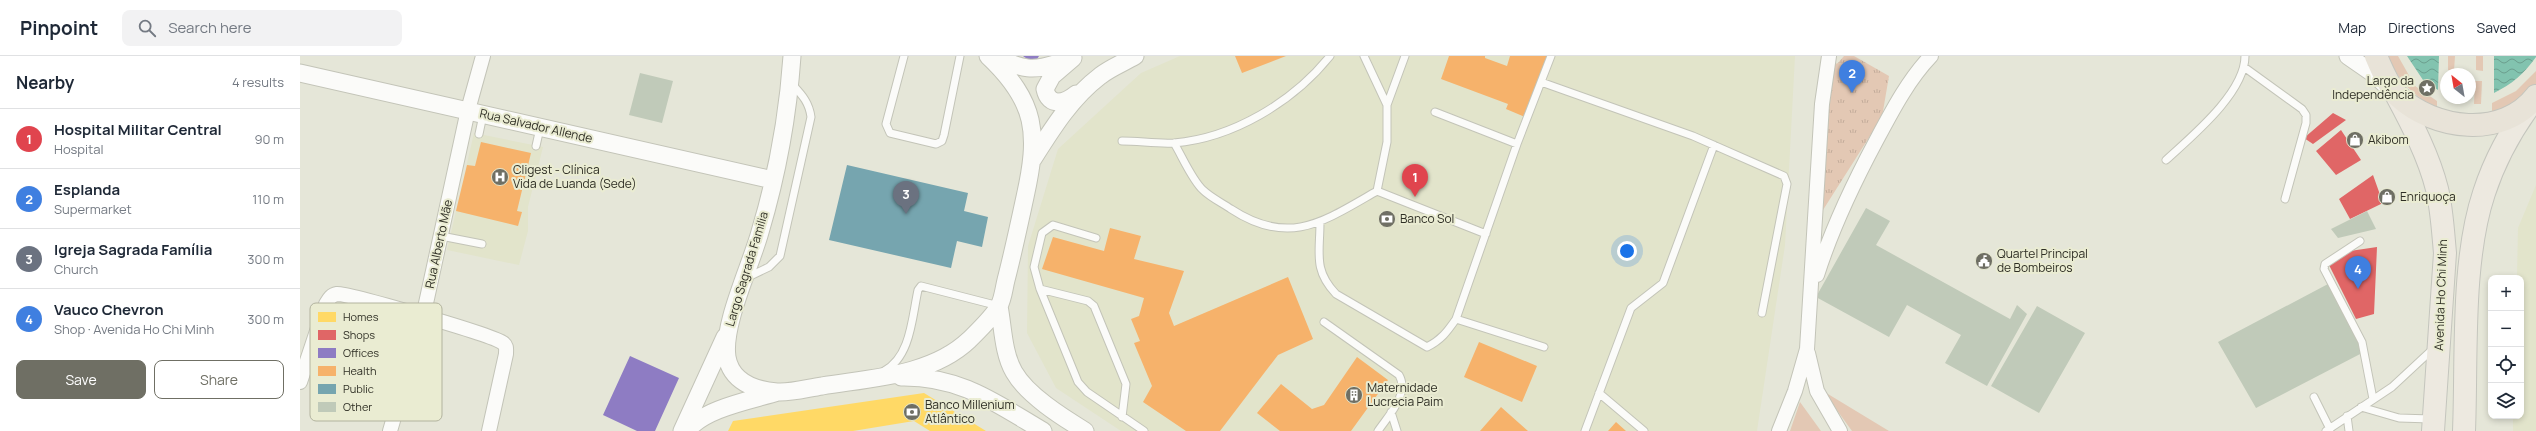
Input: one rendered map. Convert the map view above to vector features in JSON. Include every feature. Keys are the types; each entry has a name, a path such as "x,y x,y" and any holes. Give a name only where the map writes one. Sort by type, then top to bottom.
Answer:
{"highway":[{"path":"2376,56 2397,96 2421,112 2441,120 2471,126 2486,125 2508,119 2535,99"}],"main road":[{"name":"Avenida Ho Chi Minh","path":"2397,96 2426,159 2436,188 2441,210 2445,253 2434,425"},
{"path":"2464,431 2469,283 2474,237 2483,194 2493,167 2515,125 2535,99"}],"street":[{"name":"Rua Alberto Mãe","path":"427,303 441,236 476,112 483,56"},
{"name":"Largo Sagrada Familia","path":"792,56 788,106 773,180 746,278 726,333 727,357 733,374 746,384 779,392 877,378 928,364 955,352 979,329 999,306 1033,159 1033,132 1027,109 1015,83 988,56"},
{"path":"993,56 1025,68 1043,69 1075,57"},
{"path":"1075,57 1047,82 1046,94 1055,103 1063,102 1101,75 1134,56"},
{"path":"1779,431 1795,391 1807,349 1822,104 1829,56"},
{"path":"1811,294 1835,223 1852,188 1894,107 1931,56"},
{"path":"2348,56 2374,74 2397,96"},
{"name":"Rua Salvador Allende","path":"300,73 773,180"},
{"path":"1033,159 1056,121 1086,87"},
{"path":"327,303 331,296 339,294 372,303"},
{"path":"999,306 1006,350 1013,372 1022,385 1085,431"},
{"path":"442,322 476,332 502,343 506,348 489,431"},
{"path":"682,431 726,333"},
{"path":"1807,349 1816,391 1840,431"},
{"path":"300,382 310,352"},
{"path":"877,378 920,377 947,381 966,388 1043,431"},
{"path":"687,431 706,416 722,409 779,392"},
{"name":"Rua Alberto Mãe","path":"390,431 393,421"}],"lane":[{"path":"904,56 886,124 887,128 890,132 936,144 942,141 944,135 960,56"},
{"path":"1122,141 1174,143 1227,132 1274,106 1307,80 1330,56"},
{"path":"1364,56 1387,105"},
{"path":"1174,143 1202,190 1240,215 1267,227 1286,230 1320,222 1376,191 1387,142 1387,105 1405,56"},
{"path":"1320,222 1320,271 1336,294 1427,347 1445,336 1456,319 1517,144 1551,56"},
{"path":"2166,160 2205,124 2224,103 2244,67 2245,56"},
{"path":"2244,67 2302,109 2306,115 2306,123 2285,199"},
{"path":"746,278 769,267 780,256 810,117 806,99 790,82"},
{"path":"1541,82 1714,145 1780,172 1787,180 1762,313"},
{"path":"476,112 479,134"},
{"path":"1435,112 1517,144"},
{"path":"536,146 540,128"},
{"path":"1585,431 1631,308 1663,283 1714,145"},
{"path":"1376,191 1486,234"},
{"path":"1096,238 1053,225 1042,233 1034,267 1040,289 1078,382 1086,392 1144,431"},
{"path":"441,236 482,244"},
{"path":"2360,241 2325,264 2324,269 2362,342 2372,399"},
{"path":"877,378 891,368 900,357 905,347 918,290 921,286 999,306"},
{"path":"1040,289 1088,301 1094,306 1126,384 1122,417"},
{"path":"1456,319 1544,348"},
{"path":"1324,322 1399,375 1403,382 1403,390 1391,412 1378,431"},
{"path":"2314,397 2328,430 2420,363 2439,343"},
{"path":"1599,393 1644,431"},
{"path":"2360,407 2398,418 2434,425"},
{"path":"1391,412 1397,431"},
{"path":"2347,416 2349,431"}],"shaded area":[{"path":"1180,56 1795,56 1785,245 1757,431 1121,431 1056,388 1027,333 1028,246 1058,149 1141,73"},
{"name":"Cligest - Clínica Vida de Luanda (Sede)","path":"474,133 543,147 528,207 528,231 519,265 447,250"},
{"path":"2536,185 2536,431 2513,431 2513,419 2524,419 2524,275 2517,275 2518,228"}],"green space":[{"path":"1844,56 1854,56 1889,76 1882,117 1823,210 1830,66 1838,63"},
{"path":"2388,56 2398,56 2415,86 2437,101 2437,110 2421,99 2402,81"},
{"path":"2448,56 2455,56 2454,68 2448,68"},
{"path":"2476,56 2483,56 2483,71 2476,70"},
{"path":"2536,71 2536,84 2519,100 2492,115 2492,103 2516,91"},
{"path":"2476,81 2482,81 2481,104 2476,104"},
{"path":"1823,391 1889,431 1852,431"},
{"path":"1800,402 1821,431 1790,431"}],"water":[{"path":"2407,56 2439,56 2438,90 2423,80"},
{"path":"2494,56 2536,57 2527,69 2517,78 2494,93"}],"building: Homes":[{"path":"924,393 986,431 930,431 914,421 853,431 728,431 733,421"}],"building: Shops":[{"path":"2333,113 2346,120 2313,144 2304,138"},
{"path":"2341,130 2361,160 2336,175 2316,151"},
{"path":"2373,175 2383,203 2350,219 2339,199"},
{"path":"2377,247 2374,314 2356,319 2328,263 2350,251"}],"building: Offices":[{"path":"1023,56 1039,56 1034,64"},
{"path":"630,356 679,378 655,431 637,431 603,415"}],"building: Health":[{"path":"1235,56 1286,56 1242,73"},
{"path":"1449,56 1485,56 1485,58 1507,66 1510,56 1548,56 1525,117 1506,109 1508,104 1441,79"},
{"path":"481,142 531,153 517,211 522,212 518,226 456,211 467,165 475,166"},
{"path":"1110,228 1141,236 1134,259 1184,271 1169,313 1174,326 1288,277 1313,339 1278,355 1220,431 1186,431 1143,402 1152,386 1134,343 1140,341 1131,319 1139,316 1144,298 1042,269 1053,237 1104,251"},
{"path":"1479,342 1537,366 1522,402 1464,377"},
{"name":"Maternidade Lucrecia Paim","path":"1357,357 1388,380 1351,431 1280,431 1257,413 1281,384 1312,409 1324,405"},
{"path":"1501,407 1528,431 1480,431"},
{"path":"1616,422 1626,431 1608,431"}],"building: Public":[{"path":"847,165 968,193 964,211 988,217 982,247 957,241 951,268 829,240"}],"building: Other":[{"path":"640,73 673,81 662,123 629,115"},
{"path":"1866,208 1890,221 1876,245 2010,319 2017,305 2027,314 1987,386 1945,363 1961,335 1907,305 1889,337 1816,297"},
{"path":"2367,211 2376,229 2338,238 2331,229"},
{"path":"2328,284 2364,352 2256,408 2218,342"},
{"path":"2037,306 2085,333 2039,413 1991,386"}],"place":[{"name":"Largo da Independência","path":"2427,88"},
{"name":"Esplanda","path":"1852,93"},
{"name":"Akibom","path":"2355,140"},
{"name":"Cligest - Clínica Vida de Luanda (Sede)","path":"500,177"},
{"name":"Hospital Militar Central","path":"1415,197"},
{"name":"Enriquoça","path":"2387,197"},
{"name":"Igreja Sagrada Família","path":"906,214"},
{"name":"Banco Sol","path":"1387,219"},
{"name":"Quartel Principal de Bombeiros","path":"1984,261"},
{"name":"Vauco Chevron","path":"2358,289"},
{"name":"Maternidade Lucrecia Paim","path":"1354,395"},
{"name":"Banco Millenium Atlântico","path":"912,412"}]}
